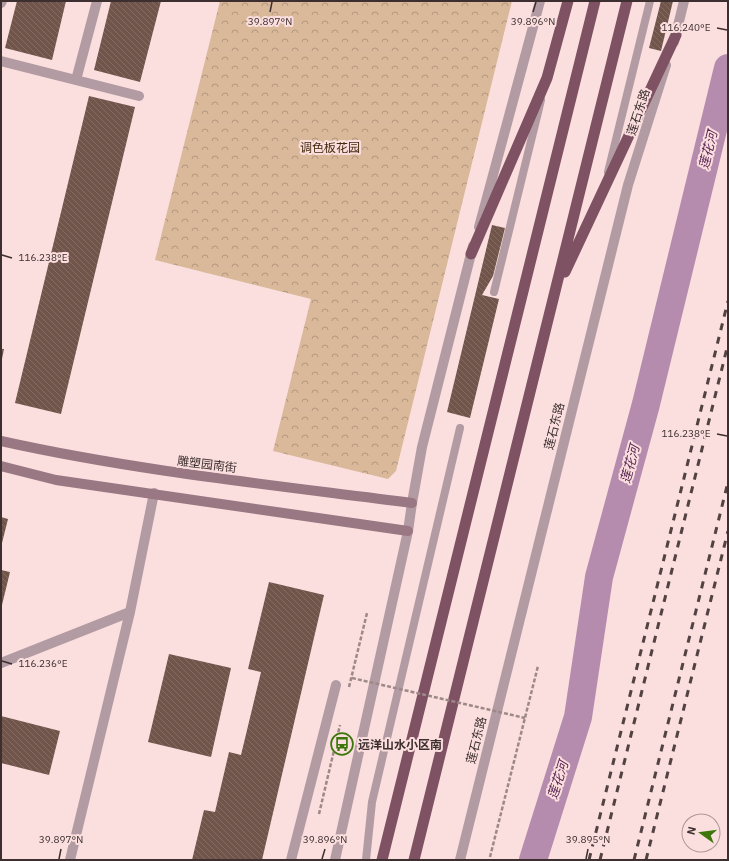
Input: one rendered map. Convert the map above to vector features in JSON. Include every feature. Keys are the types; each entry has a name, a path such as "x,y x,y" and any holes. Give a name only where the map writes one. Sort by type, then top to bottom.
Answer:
{"highway":[{"path":"471,254 547,78 568,1"},
{"path":"382,860 595,1"},
{"path":"414,860 627,1"},
{"path":"554,295 676,35"},
{"path":"422,860 444,739"}],"main road":[{"name":"雕塑园南街","path":"1,441 67,456 171,472 412,503"},
{"path":"1,466 56,480 408,531"}],"street":[{"path":"76,80 97,1"},
{"path":"335,860 408,531 422,447 471,254 540,1"},
{"name":"莲石东路","path":"460,860 628,185 676,35 684,1"},
{"path":"1,61 139,96"},
{"path":"70,860 130,612 154,493"},
{"path":"1,663 130,612"},
{"path":"291,860 336,684"}],"lane":[{"path":"604,188 650,1"},
{"path":"494,292 547,78"},
{"path":"366,860 372,802 460,428"}],"path":[{"path":"490,857 538,666"},
{"path":"352,678 525,718"}],"green space":[{"name":"调色板花园","path":"220,1 512,1 396,471 388,479 273,451 311,299 155,260"}],"building":[{"path":"17,1 66,1 52,60 5,48"},
{"path":"111,1 161,1 140,82 94,70"},
{"path":"661,1 673,1 661,51 649,48"},
{"path":"89,96 135,107 61,414 15,403"},
{"path":"492,225 505,228 493,276 482,295 499,299 470,418 447,412"},
{"path":"1,349 4,349 2,359 1,359"},
{"path":"1,517 8,519 2,543 1,543"},
{"path":"1,570 10,572 2,605 1,604"},
{"path":"269,582 324,595 262,860 192,860 204,810 215,812 229,752 241,755 261,672 248,669"},
{"path":"169,654 231,668 211,757 148,742"},
{"path":"1,716 60,731 49,775 1,763"}],"waterway":[{"name":"莲花河","path":"533,860 578,717 599,577 646,404 728,68"}],"railway":[{"path":"589,860 728,301"},
{"path":"600,860 728,344"},
{"path":"634,860 728,482"},
{"path":"646,860 728,531"}],"place":[{"name":"远洋山水小区南","path":"342,744"}]}
